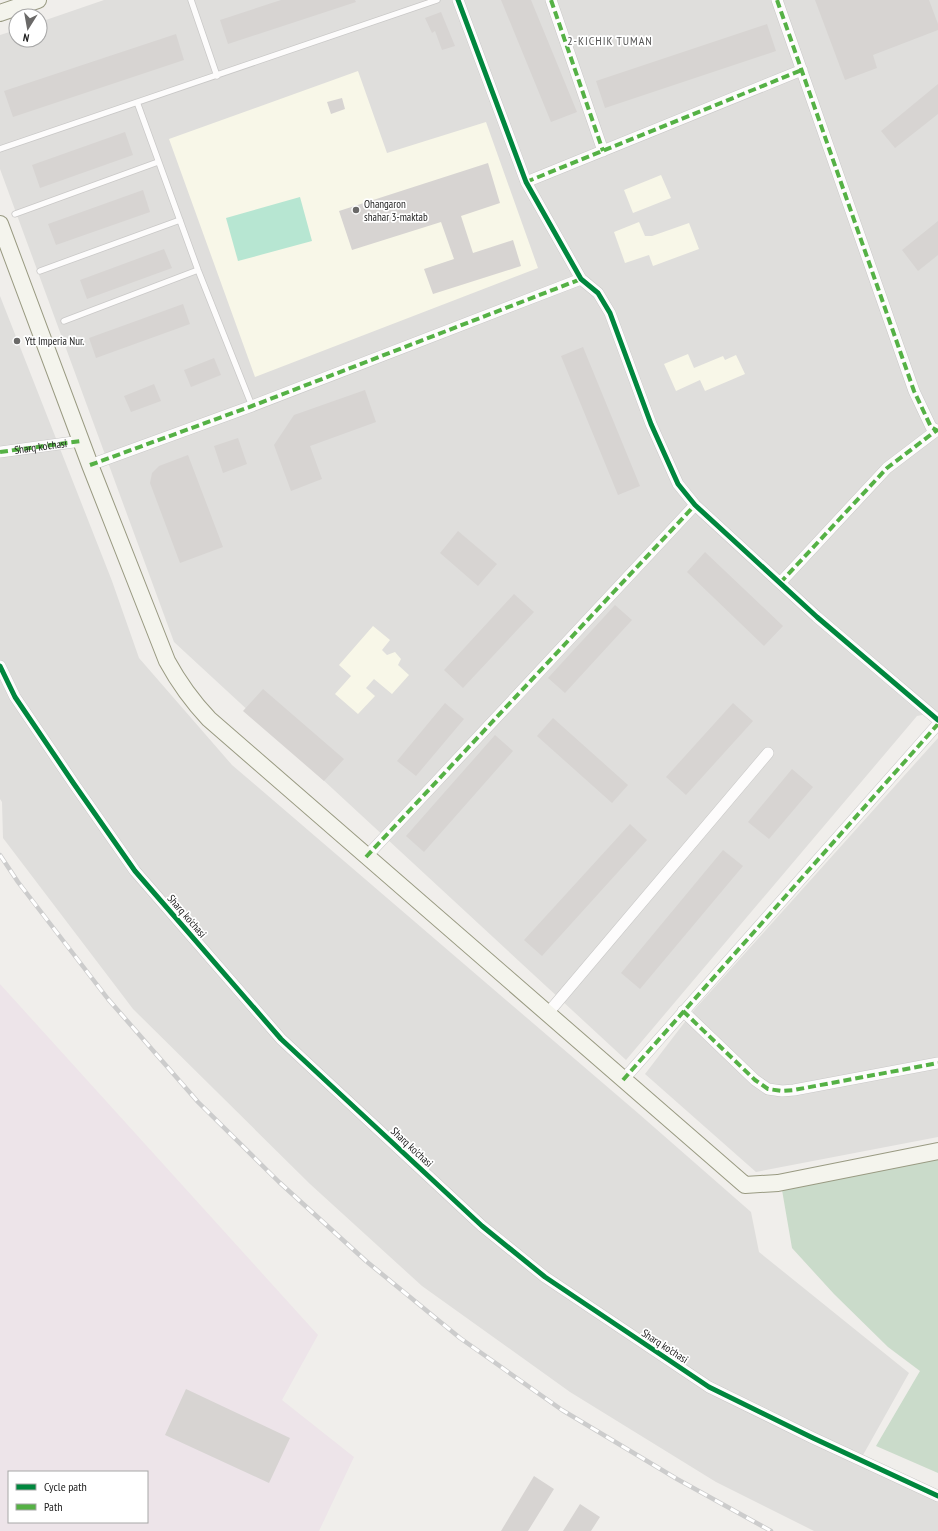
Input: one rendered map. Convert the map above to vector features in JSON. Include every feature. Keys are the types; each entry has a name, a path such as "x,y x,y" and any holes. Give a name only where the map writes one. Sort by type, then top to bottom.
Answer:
{"main road":[{"path":"0,13 38,0"},
{"path":"0,224 90,465 166,662 178,682 193,702 209,719 745,1185 778,1183 938,1151"}],"street":[{"path":"458,0 526,182 580,279 598,293 610,313 651,424 678,484 696,505 816,617 938,720"},
{"path":"550,0 604,151"},
{"path":"777,0 914,391 931,427 937,430 887,468 780,583"},
{"path":"526,182 802,70"},
{"path":"90,465 252,406 580,279"},
{"name":"Sharq ko'chasi","path":"0,452 81,441"},
{"path":"366,856 696,505"},
{"name":"Sharq ko'chasi","path":"0,666 15,697 74,784 145,883 281,1039 482,1226 545,1277 709,1387 812,1438 938,1496"},
{"path":"623,1080 938,724"},
{"path":"548,1013 768,753"},
{"path":"683,1011 755,1080 768,1089 782,1091 794,1090 938,1063"}],"lane":[{"path":"191,0 217,76"},
{"path":"0,149 436,0"},
{"path":"137,102 198,270 252,406"},
{"path":"15,214 158,162"},
{"path":"40,271 180,220"},
{"path":"64,321 198,270"}],"shaded area":[{"path":"104,0 938,0 938,712 917,716 626,1060 174,642 0,169 0,35 8,32 8,48 48,48 48,19"},
{"name":"Ohangaron shahar 3-maktab","path":"358,71 387,153 486,122 538,268 255,377 169,139"},
{"path":"661,175 671,198 633,213 624,190"},
{"path":"639,222 645,236 652,236 689,223 699,249 653,266 649,255 625,263 614,232"},
{"path":"0,296 112,581 139,658 232,765 751,1212 759,1252 909,1373 858,1464 938,1500 938,1531 814,1531 716,1482 570,1392 422,1286 310,1184 133,1009 3,838 2,802 0,799"},
{"path":"688,354 694,368 723,356 725,360 736,355 745,374 705,391 700,380 676,391 664,364"},
{"path":"373,626 390,640 382,650 387,655 395,652 401,659 398,665 409,675 392,694 374,679 366,688 375,696 358,714 335,694 351,676 339,665"},
{"path":"938,738 938,1137 756,1172 645,1074 694,1010"},
{"path":"0,984 318,1335 282,1400 354,1457 319,1531 0,1531"}],"green space":[{"path":"300,197 312,241 238,261 226,218"},
{"path":"938,1158 938,1473 876,1446 920,1371 888,1347 834,1294 792,1248 782,1190"}],"building":[{"path":"281,0 355,0 356,2 228,44 220,20"},
{"path":"501,0 531,0 577,112 551,122"},
{"path":"815,0 929,0 938,24 938,30 873,55 877,68 845,80"},
{"path":"441,12 455,46 442,50 435,31 432,33 425,18"},
{"path":"767,24 776,51 605,108 596,81"},
{"path":"176,34 184,60 13,117 4,91"},
{"path":"938,84 938,114 895,148 881,131"},
{"path":"342,98 345,109 331,114 327,102"},
{"path":"125,132 133,155 40,188 32,165"},
{"path":"488,163 500,203 461,216 473,253 513,240 521,266 433,294 424,269 454,259 441,222 352,250 339,211"},
{"path":"143,190 150,212 56,245 48,224"},
{"path":"938,221 938,255 918,271 902,250"},
{"path":"164,249 172,268 87,299 80,280"},
{"path":"183,304 190,324 96,358 89,338"},
{"path":"583,347 640,486 618,495 561,356"},
{"path":"214,358 221,375 191,387 184,370"},
{"path":"154,384 161,401 131,412 124,396"},
{"path":"365,390 376,422 310,446 322,479 291,491 274,445 294,415"},
{"path":"238,438 247,464 223,473 214,446"},
{"path":"188,455 223,547 180,563 150,483 152,473 159,466"},
{"path":"458,531 497,564 478,586 440,553"},
{"path":"705,552 783,626 764,646 687,572"},
{"path":"514,594 534,612 463,688 444,670"},
{"path":"615,605 632,620 565,693 548,678"},
{"path":"263,689 344,759 324,781 243,711"},
{"path":"445,703 464,719 416,776 397,761"},
{"path":"733,703 753,721 686,795 666,777"},
{"path":"553,718 628,785 612,803 537,736"},
{"path":"495,735 513,751 424,852 406,836"},
{"path":"792,769 813,787 769,839 748,822"},
{"path":"630,824 647,840 542,956 524,940"},
{"path":"723,850 743,866 640,989 621,973"},
{"path":"186,1389 290,1438 269,1483 165,1435"},
{"path":"534,1476 554,1489 528,1531 501,1531"},
{"path":"580,1504 600,1517 591,1531 563,1531"}],"railway":[{"path":"0,855 18,882 108,999 198,1102 279,1182 366,1261 460,1338 562,1410 677,1479 771,1531"}],"marked path":[{"path":"551,0 603,151"},
{"path":"777,0 914,391 931,427 938,431"},
{"path":"526,182 802,70"},
{"path":"90,465 252,406 581,279"},
{"path":"780,583 887,468 937,430"},
{"path":"0,452 81,441"},
{"path":"366,857 695,505"},
{"path":"623,1080 938,724"},
{"path":"683,1011 755,1080 768,1089 782,1091 794,1090 938,1063"}],"cycle path":[{"path":"458,0 526,182 581,279 598,293 610,313 651,424 678,484 695,505 817,617 938,720"},
{"path":"0,666 15,697 135,871 281,1039 482,1226 545,1277 709,1387 813,1438 938,1496"}],"place":[{"name":"Ohangaron shahar 3-maktab","path":"356,210"},
{"name":"Ytt Imperia Nur.","path":"17,341"}],"district":[{"name":"2-KICHIK TUMAN","path":"610,40"}]}
